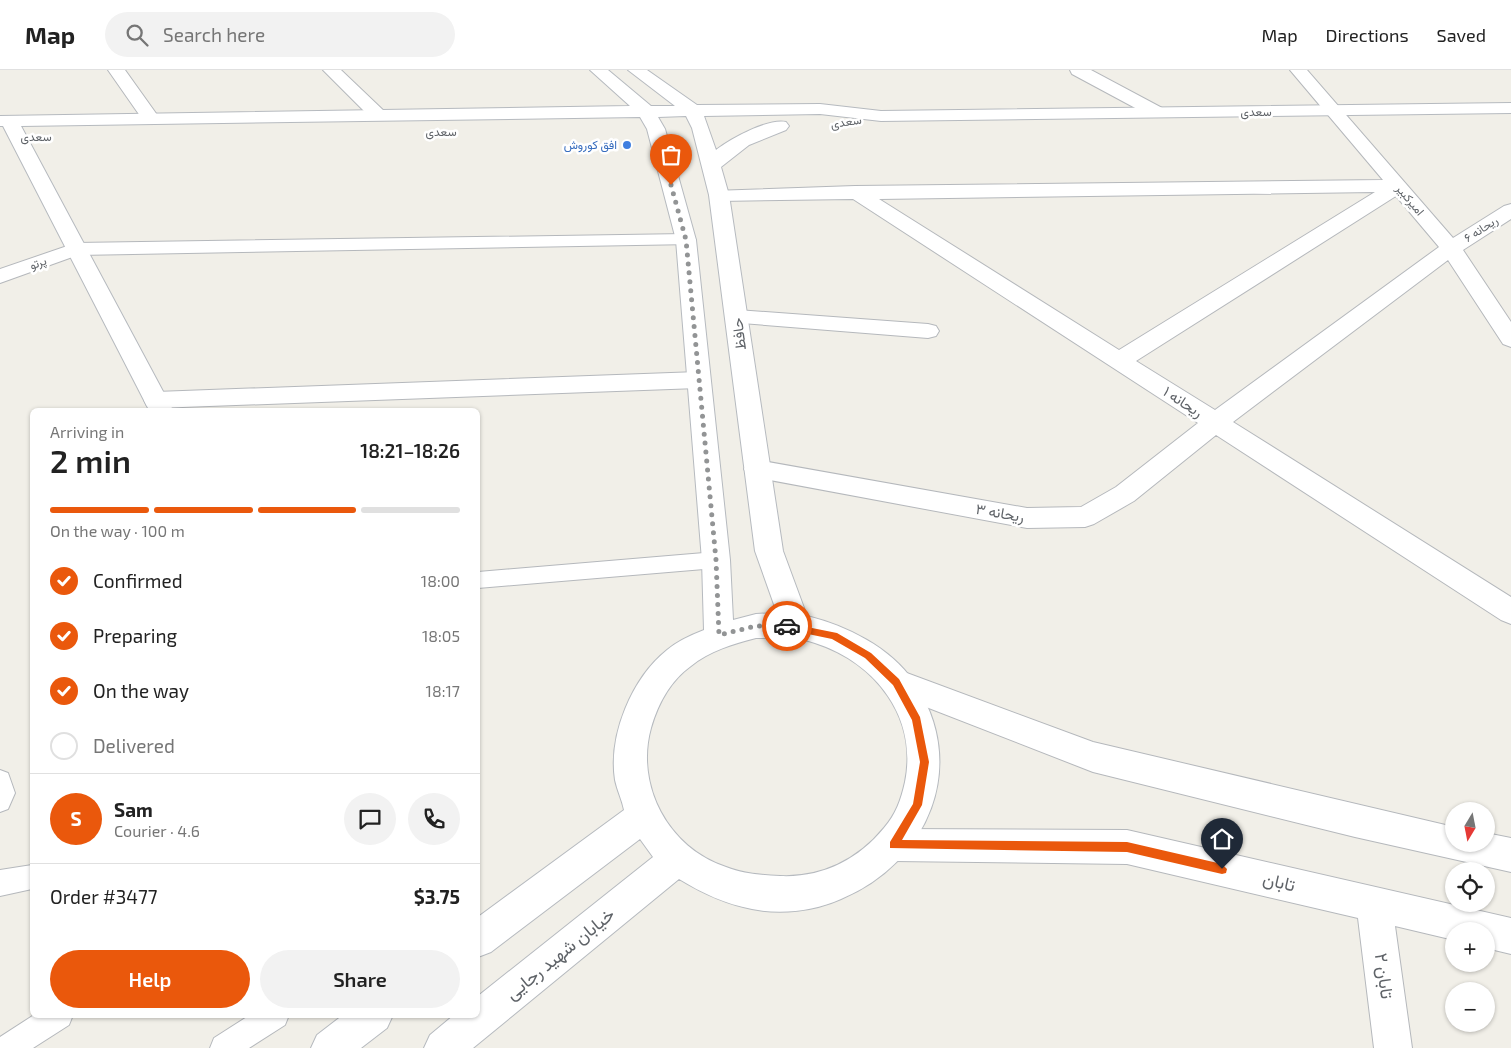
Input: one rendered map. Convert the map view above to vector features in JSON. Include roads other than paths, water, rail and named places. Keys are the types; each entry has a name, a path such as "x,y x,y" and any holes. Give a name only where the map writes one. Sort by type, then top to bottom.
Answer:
{"street":[{"path":"116,70 151,119"},
{"path":"331,70 378,115"},
{"path":"636,70 696,119"},
{"path":"1078,70 1158,113"},
{"name":"امیرکبیر","path":"1298,70 1451,248 1511,339"},
{"path":"551,113 578,109 598,98 606,85 600,71"},
{"path":"600,71 651,120 686,240 716,560 719,635"},
{"name":"سعدی","path":"7,129 696,119 820,109 881,116 1511,108"},
{"name":"سعدی","path":"7,129 151,119 378,115 551,113 651,120"},
{"name":"سعدی","path":"696,119 780,126 825,125 881,116"},
{"name":"حافظ","path":"696,119 719,195 769,551 796,626"},
{"path":"711,166 718,158 747,138 780,126"},
{"path":"7,129 76,249 159,405 698,380"},
{"path":"719,195 1399,186"},
{"path":"1118,361 1399,186"},
{"name":"ریحانه ۱","path":"855,192 1511,612"},
{"name":"ریحانه ۶","path":"1215,423 1451,248 1511,210"},
{"name":"پرتو","path":"0,276 76,249 686,240"},
{"path":"737,317 928,331"},
{"name":"ریحانه ۳","path":"757,469 1027,518 1086,517 1125,494 1215,423"},
{"path":"756,626 796,626 834,636 868,655 896,682 917,720 925,762 917,805 894,845 859,875 814,892 766,896 718,884 678,859 658,840 643,816 630,772 633,728 651,688 681,656 719,635 756,626"},
{"path":"896,682 1094,757 1445,841"},
{"path":"480,938 643,816"},
{"name":"تابان","path":"894,845 1127,847 1511,936"},
{"path":"1493,852 1511,856"},
{"name":"خیابان شهید رجایی","path":"443,1048 678,859"},
{"name":"تابان ۲","path":"1374,904 1393,1048"},
{"path":"330,1048 370,1018"}],"lane":[{"path":"480,580 716,560"},
{"path":"0,780 3,792 0,801"},
{"path":"0,882 30,877"},
{"path":"8,1048 54,1018"},
{"path":"224,1048 271,1018"}],"place":[{"name":"افق کوروش","path":"627,145"}]}
